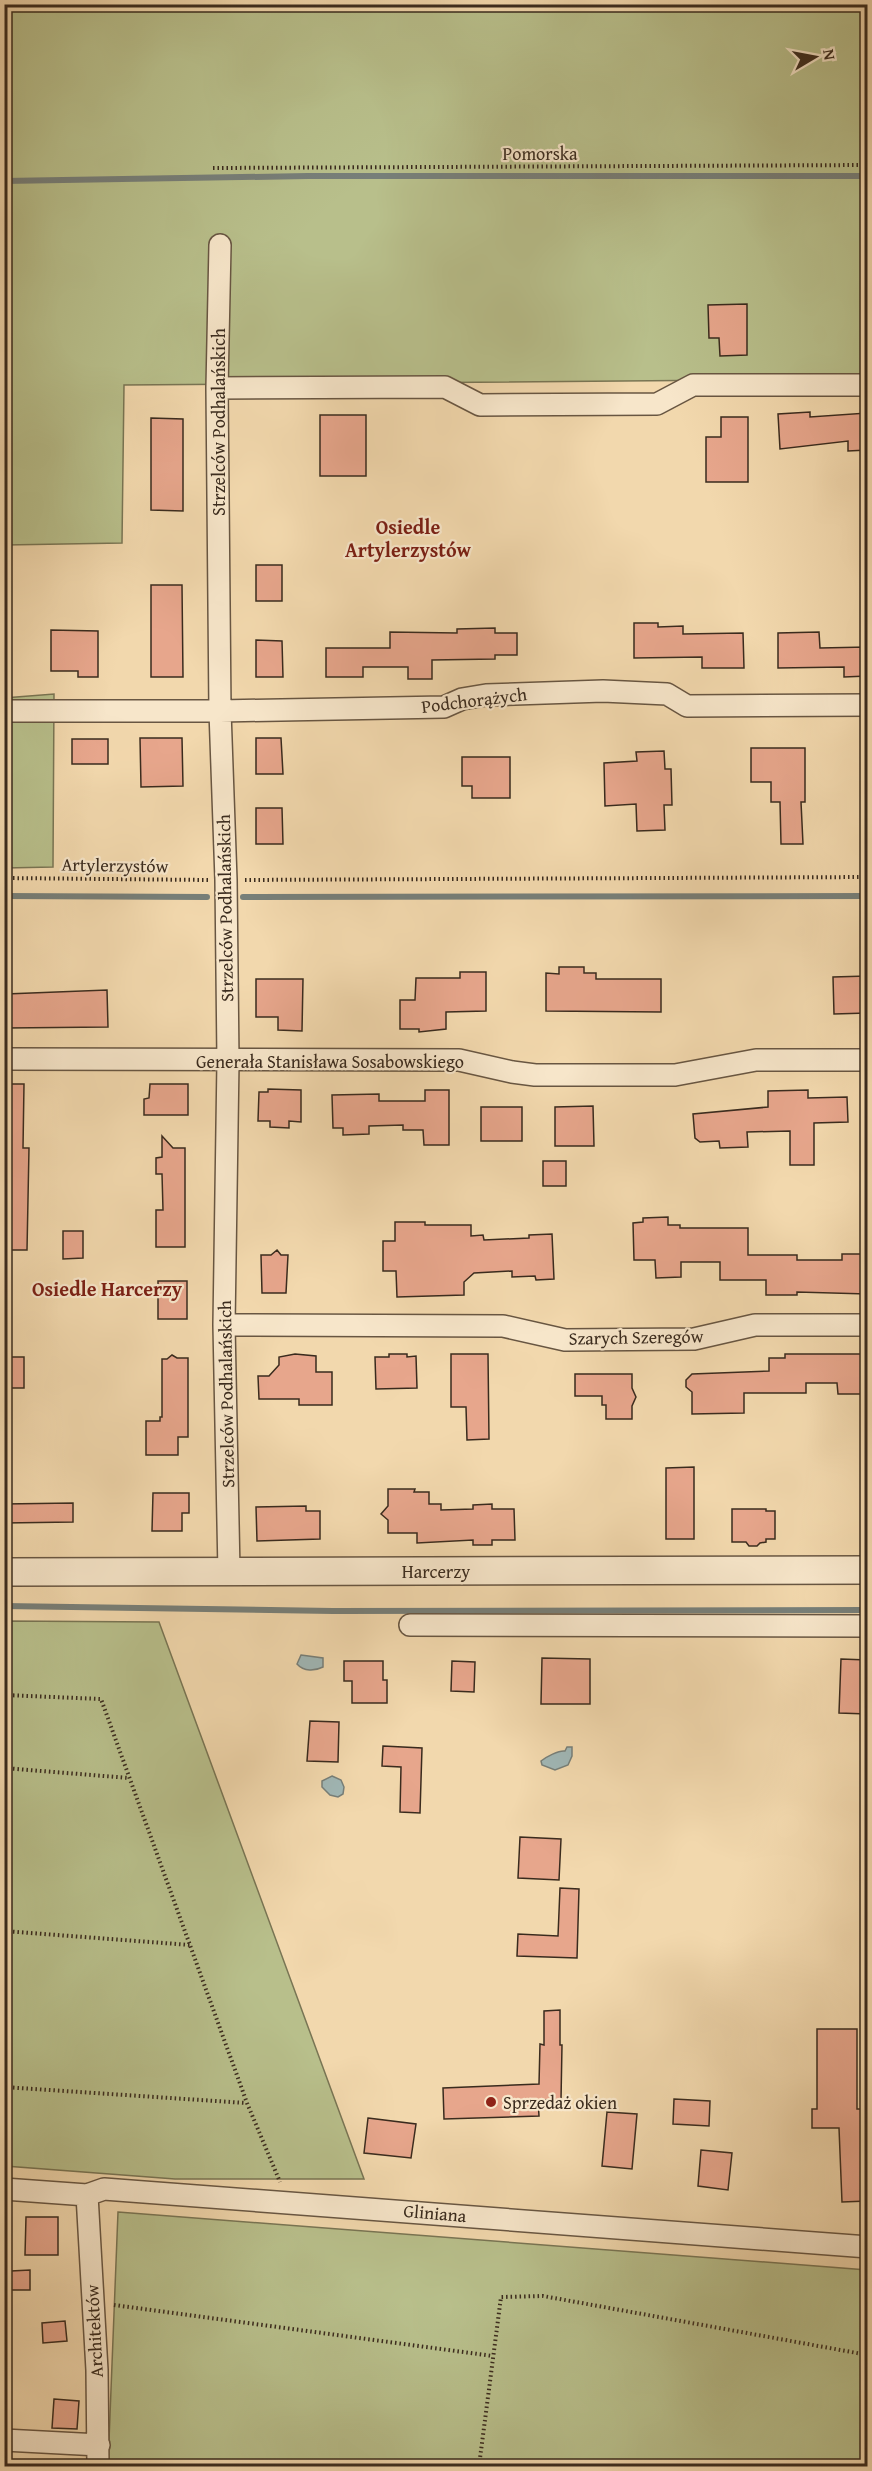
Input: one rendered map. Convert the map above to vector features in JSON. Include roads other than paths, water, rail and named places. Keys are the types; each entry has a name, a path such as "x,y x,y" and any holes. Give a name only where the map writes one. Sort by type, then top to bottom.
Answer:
{"street":[{"name":"Strzelców Podhalańskich","path":"220,245 217,388 220,711 226,880 228,1061 224,1325 229,1572"},
{"path":"217,388 445,387 480,405 492,405 657,404 693,386 867,385"},
{"name":"Podchorążych","path":"4,711 220,711 444,707 462,699 486,695 571,691 667,694 687,706 867,705"},
{"name":"Generała Stanisława Sosabowskiego","path":"4,1059 459,1060 535,1075 675,1075 756,1060 867,1060"},
{"name":"Szarych Szeregów","path":"224,1325 503,1326 565,1340 694,1339 755,1325 867,1324"},
{"name":"Harcerzy","path":"4,1572 867,1570"},
{"path":"410,1625 867,1626"},
{"name":"Gliniana","path":"4,2190 87,2195 104,2189 867,2247"},
{"name":"Architektów","path":"87,2195 99,2445 98,2466"},
{"path":"4,2440 99,2445"}],"water":[{"path":"301,1655 323,1658 323,1667 306,1670 297,1664"},
{"path":"567,1747 572,1747 572,1756 568,1765 555,1770 542,1765 543,1759 565,1751"},
{"path":"332,1776 341,1780 344,1787 343,1794 338,1797 330,1795 322,1787 322,1781"}],"waterway":[{"path":"4,181 308,176 868,176"},
{"path":"4,896 207,897"},
{"path":"243,897 868,896"},
{"path":"4,1606 333,1611 868,1610"}],"place":[{"name":"Sprzedaż okien","path":"491,2102"}],"district":[{"name":"Osiedle Artylerzystów","path":"408,538"},
{"name":"Osiedle Harcerzy","path":"107,1288"}]}
